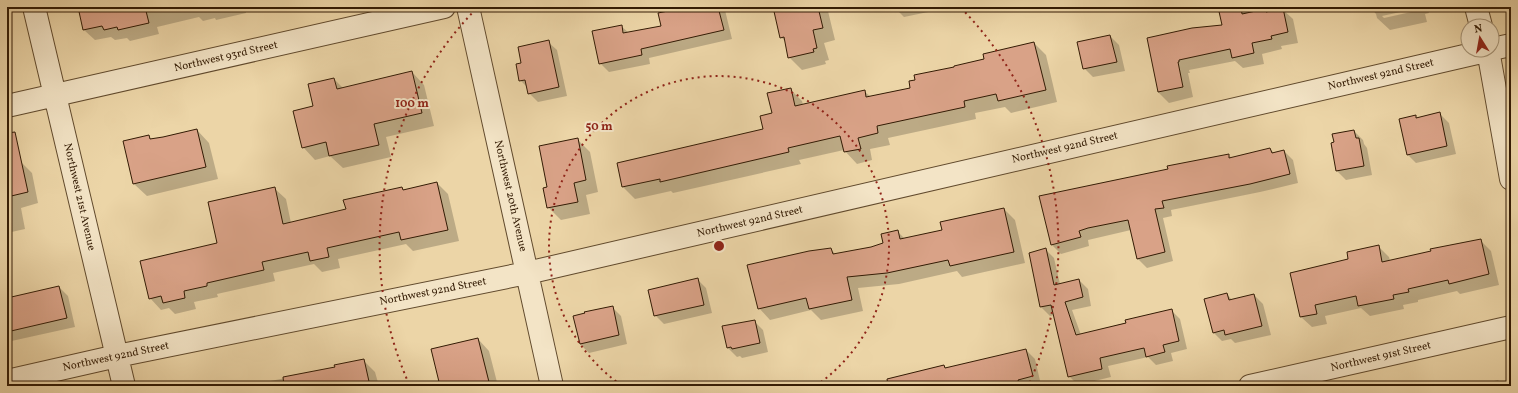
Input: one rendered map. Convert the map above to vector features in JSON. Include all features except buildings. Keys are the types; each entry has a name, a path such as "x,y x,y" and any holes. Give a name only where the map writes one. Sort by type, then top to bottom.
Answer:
{"street":[{"name":"Northwest 21st Avenue","path":"34,7 124,386"},
{"name":"Northwest 93rd Street","path":"7,106 444,7"},
{"name":"Northwest 20th Avenue","path":"468,7 552,386"},
{"path":"1476,7 1479,18"},
{"name":"Northwest 92nd Street","path":"1500,48 1511,45"},
{"name":"Northwest 92nd Street","path":"7,381 117,356 527,273 1460,57"},
{"path":"1491,58 1511,179"},
{"name":"Northwest 91st Street","path":"1250,386 1511,327"}]}
